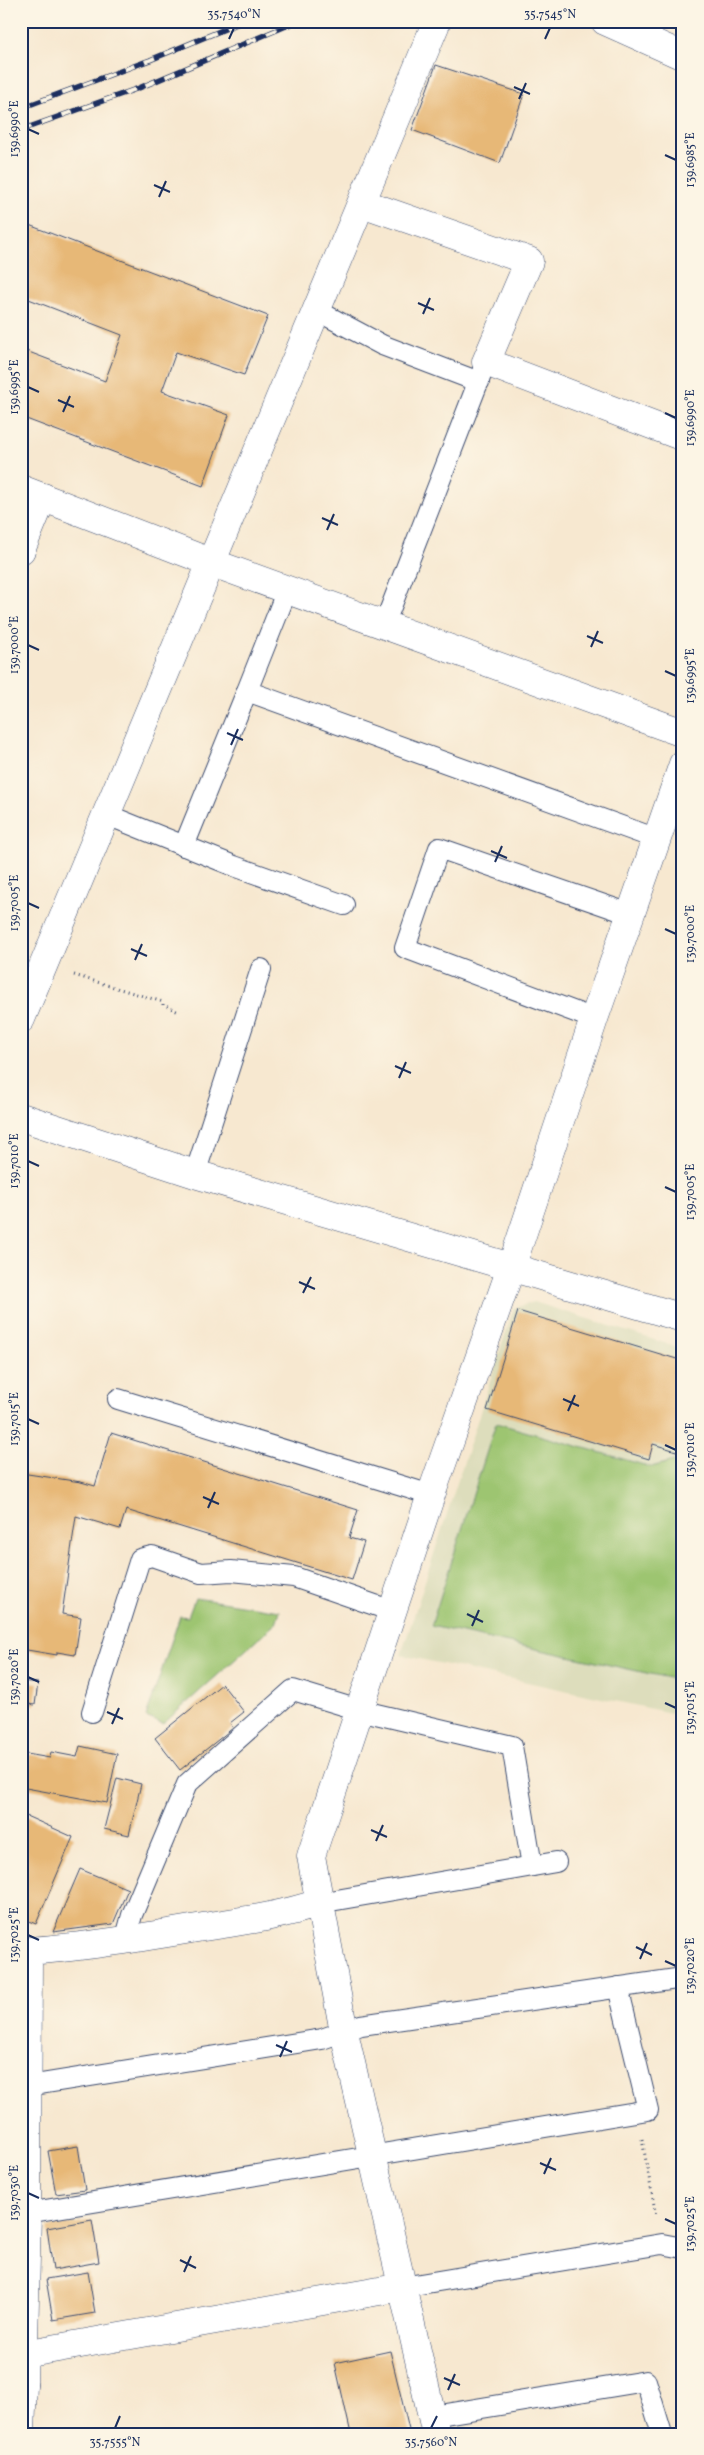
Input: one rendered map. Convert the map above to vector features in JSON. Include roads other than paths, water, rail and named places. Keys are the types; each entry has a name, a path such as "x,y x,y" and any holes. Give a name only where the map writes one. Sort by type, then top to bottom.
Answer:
{"street":[{"path":"21,1019 437,21"},
{"path":"605,21 683,56"},
{"path":"362,203 529,261 483,372 683,437"},
{"path":"21,550 32,493 210,562 683,733"},
{"path":"434,2425 374,2154 344,2032 311,1856 430,1495 511,1268 594,1019 683,764"},
{"path":"21,1117 195,1174 683,1318"},
{"path":"21,2431 28,2086 25,1951 71,1948 125,1940 292,1912 319,1904"},
{"path":"24,2354 402,2286"}],"lane":[{"path":"316,310 382,345 483,372 384,625"},
{"path":"184,846 287,590"},
{"path":"247,691 657,839"},
{"path":"105,814 184,846 344,905"},
{"path":"594,1019 405,948 439,848 630,914"},
{"path":"195,1174 261,968"},
{"path":"118,1399 430,1495"},
{"path":"92,1712 140,1559 152,1556 201,1574 231,1571 294,1577 392,1611"},
{"path":"125,1940 132,1915 187,1784 293,1690 359,1710 512,1746 532,1866"},
{"path":"319,1904 556,1862"},
{"path":"28,2086 322,2038 361,2025 683,1978"},
{"path":"25,2207 648,2110 618,1987"},
{"path":"402,2286 662,2244 683,2248"},
{"path":"434,2425 646,2381 662,2434"}],"railway":[{"path":"21,108 150,60 244,21"},
{"path":"21,130 139,88 298,21"}]}
